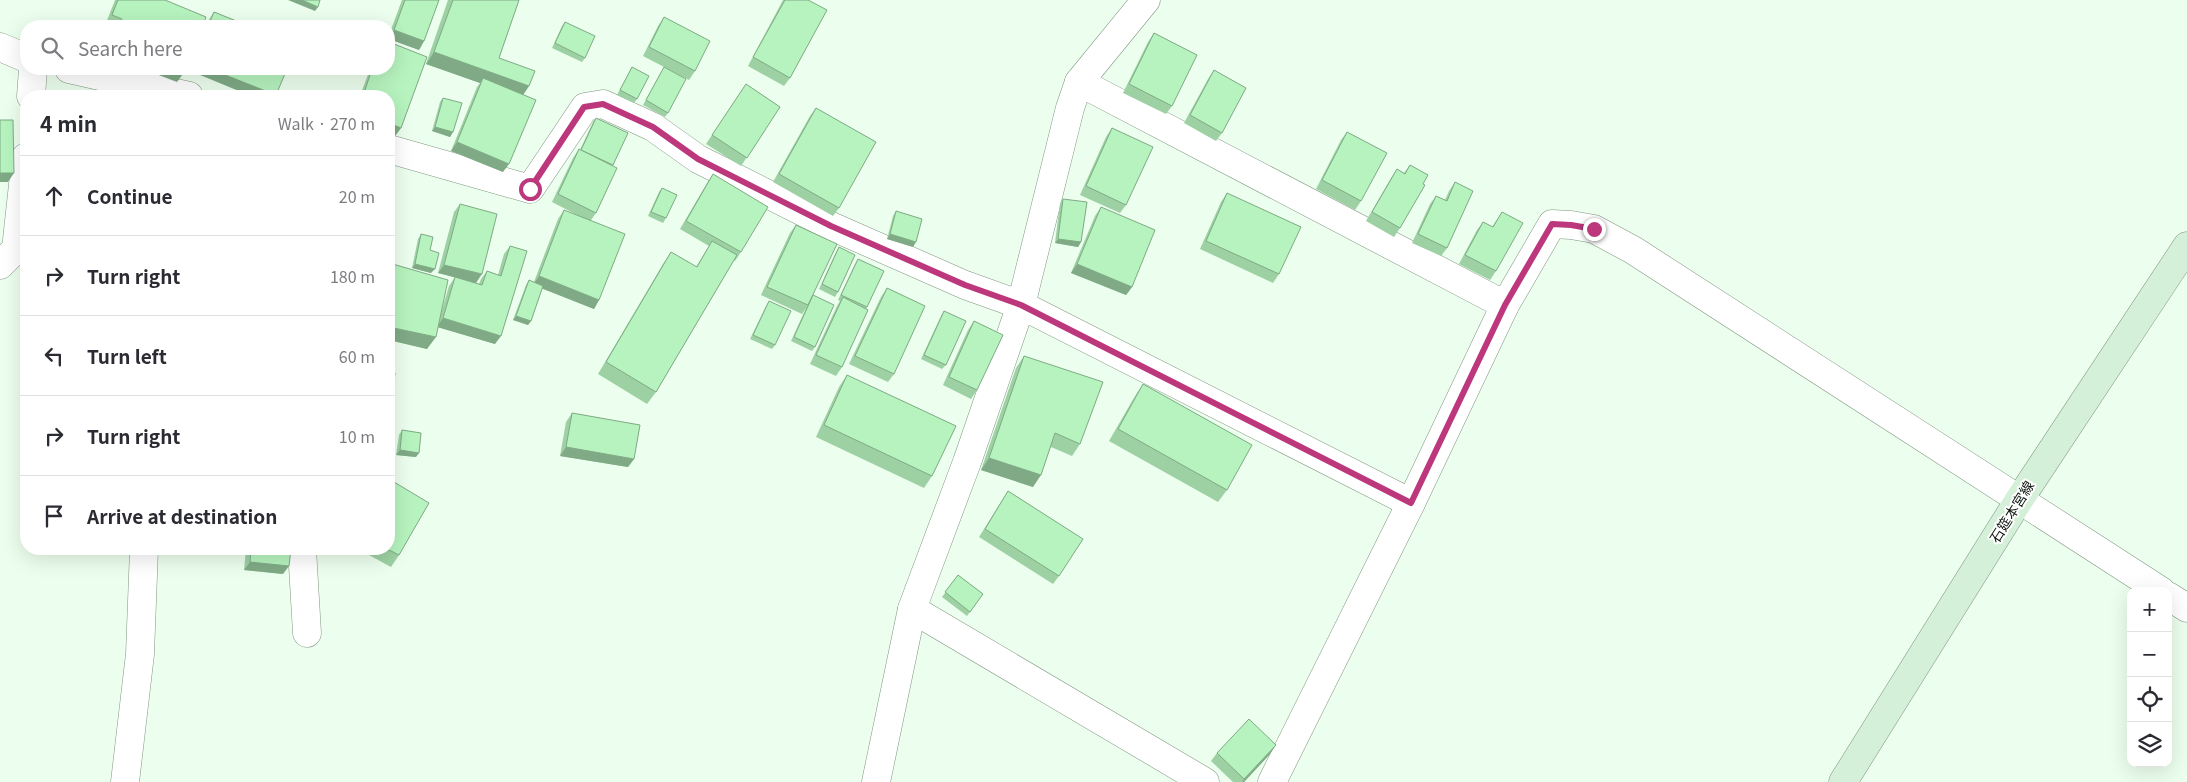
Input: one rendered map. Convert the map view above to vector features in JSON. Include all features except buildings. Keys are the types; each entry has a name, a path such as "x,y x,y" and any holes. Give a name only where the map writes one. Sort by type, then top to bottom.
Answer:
{"main road":[{"name":"石筵本宮線","path":"1843,782 2019,500 2187,246"}],"street":[{"path":"876,782 912,609 967,462 1021,305 1070,108 1079,82 1146,0"},
{"path":"0,47 20,55"},
{"path":"31,90 33,75"},
{"path":"96,75 162,90"},
{"path":"1079,82 1505,305"},
{"path":"395,151 530,189 584,107 603,104 653,127 698,159 831,226 965,285 1021,305 1411,503"},
{"path":"14,257 20,207"},
{"path":"1272,782 1411,503 1505,305 1552,224 1594,229 1633,250 2155,587"},
{"path":"125,782 140,654 144,555"},
{"path":"302,555 307,632"},
{"path":"2172,599 2187,608"},
{"path":"912,609 1205,782"}],"route":[{"path":"530,189 584,107 603,104 653,127 698,159 831,226 965,285 1021,305 1411,503 1505,305 1552,224 1594,229"}]}
